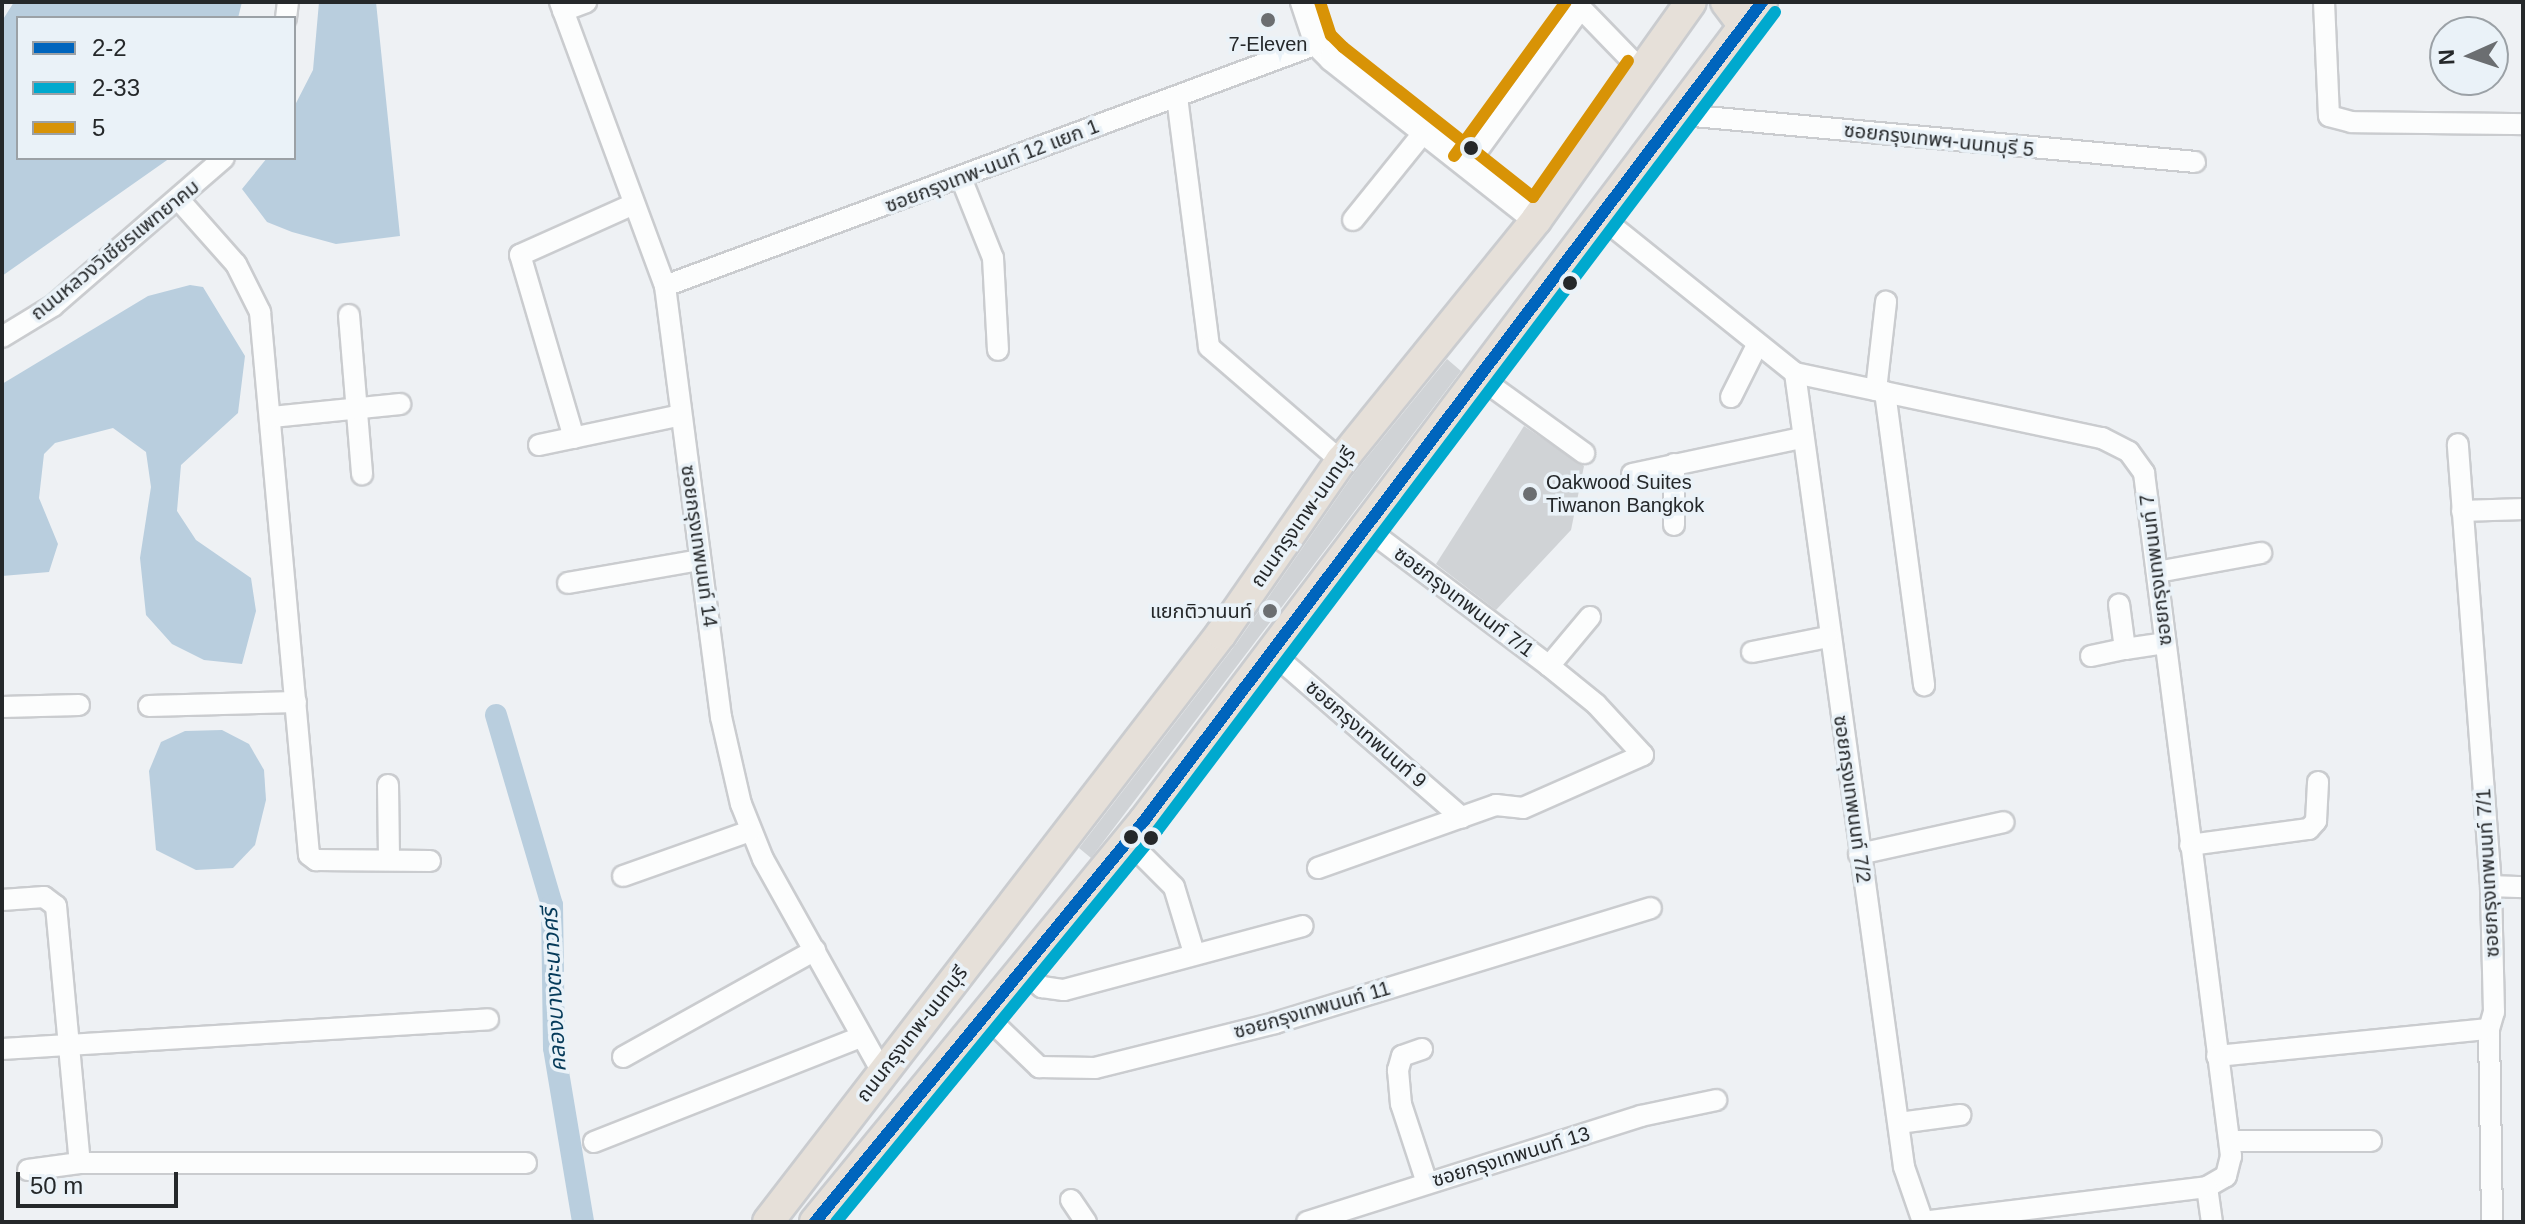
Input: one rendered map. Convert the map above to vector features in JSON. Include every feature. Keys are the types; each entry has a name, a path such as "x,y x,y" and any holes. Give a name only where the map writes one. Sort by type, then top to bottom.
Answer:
{"main road":[{"name":"ถนนกรุงเทพ-นนทบุรี","path":"768,1222 1221,634 1341,461 1536,220 1691,2"},
{"path":"1726,2 1745,27"},
{"name":"ถนนกรุงเทพ-นนทบุรี","path":"815,1222 1127,840 1601,217 1683,115 1762,2"}],"street":[{"path":"562,6 586,2"},
{"path":"1303,2 1317,44 1536,220"},
{"path":"2324,2 2329,116 2351,122 2523,124"},
{"name":"ซอยกรุงเทพนนท์ 14","path":"562,6 665,286 721,717 750,831 860,1037 882,1072"},
{"path":"1467,165 1577,6 1641,70"},
{"name":"ซอยกรุงเทพ-นนท์ 12 แยก 1","path":"665,286 1317,44"},
{"path":"1177,97 1209,347 1341,461"},
{"name":"ซอยกรุงเทพฯ-นนทบุรี 5","path":"1683,115 2195,162"},
{"path":"1353,220 1424,132"},
{"name":"ถนนหลวงวิเชียรแพทยาคม","path":"2,337 53,306 180,201 222,160"},
{"path":"961,178 993,258 998,350"},
{"path":"180,201 236,264 260,312 272,417 309,855 324,861 389,858 430,861"},
{"path":"574,438 520,255 634,204"},
{"name":"ซอยกรุงเทพนนท์ 7","path":"1601,217 1756,347 1795,373 2102,438 2129,452 2144,473 2230,1141 2226,1176 2207,1187"},
{"path":"1886,302 1881,391 1924,685"},
{"path":"349,315 362,474"},
{"path":"1731,397 1756,347"},
{"name":"ซอยกรุงเทพนนท์ 7/2","path":"1795,373 1828,637 1904,1167 1922,1222"},
{"path":"1479,377 1584,453"},
{"path":"272,417 400,404"},
{"path":"539,445 681,415"},
{"path":"1632,474 1802,438"},
{"name":"ซอยกรุงเทพนนท์ 7/1","path":"2458,444 2491,886 2489,1029 2492,1222"},
{"path":"1674,464 1674,525"},
{"path":"2462,511 2523,509"},
{"name":"ซอยกรุงเทพนนท์ 7/1","path":"1366,528 1549,666 1590,617"},
{"path":"2157,572 2261,553"},
{"path":"568,583 700,560"},
{"path":"2119,604 2125,649"},
{"path":"1752,652 1828,637"},
{"path":"2091,656 2165,643"},
{"name":"ซอยกรุงเทพนนท์ 9","path":"1270,651 1462,818"},
{"path":"1318,868 1496,805 1523,808 1643,755 1596,704 1549,666"},
{"path":"149,706 296,702"},
{"path":"2,707 79,705"},
{"path":"2190,845 2294,836 2309,829 2316,821 2318,782"},
{"path":"388,785 389,858"},
{"path":"1859,854 2004,822"},
{"path":"623,876 750,831"},
{"path":"1127,840 1174,887 1194,953"},
{"path":"2491,886 2523,887"},
{"path":"2,900 53,899 80,1163"},
{"name":"ซอยกรุงเทพนนท์ 11","path":"986,1016 1039,1067 1095,1068 1275,1023 1651,908"},
{"path":"1021,969 1042,987 1064,990 1303,926"},
{"path":"623,1057 815,950"},
{"path":"2,1049 488,1019"},
{"path":"2217,1056 2489,1029"},
{"path":"594,1142 860,1037"},
{"path":"1422,1049 1402,1056 1399,1080 1427,1183"},
{"name":"ซอยกรุงเทพนนท์ 13","path":"1307,1222 1641,1116 1716,1100"},
{"path":"1899,1123 1960,1115"},
{"path":"2230,1141 2371,1141"},
{"path":"28,1170 80,1163 526,1163"},
{"path":"1922,1222 2207,1187 2212,1222"},
{"path":"1071,1200 1086,1222"}],"water":[{"path":"14,2 242,2 238,16 16,16 16,160 167,160 2,276 2,21"},
{"path":"319,2 376,2 400,236 336,244 292,232 267,222 242,189 265,160 296,160 296,103 313,70"},
{"path":"190,285 203,287 245,356 238,413 181,465 177,511 196,540 251,578 256,611 242,664 204,660 172,644 146,615 140,558 151,487 146,452 113,428 55,443 44,454 39,498 58,544 49,572 2,576 2,384 148,296"},
{"path":"222,730 249,744 264,770 266,800 255,845 233,868 196,870 156,850 149,771 161,742 185,731"}],"building":[{"path":"1447,359 1461,371 1091,858 1079,848 1236,644 1355,472"},
{"name":"Oakwood Suites Tiwanon Bangkok","path":"1524,426 1584,466 1571,530 1496,610 1436,564"}],"waterway":[{"name":"คลองบางตะนาวศรี","path":"496,715 552,905 554,1048 583,1222"}],"transit line":[{"name":"5","path":"1320,2 1331,35 1343,47 1533,197 1628,61"},
{"name":"5","path":"1454,156 1566,2"},
{"name":"2-2","path":"815,1222 1144,821 1762,2"},
{"name":"2-33","path":"836,1222 1157,831 1775,12"}],"place":[{"name":"7-Eleven","path":"1268,20"},
{"name":"Oakwood Suites Tiwanon Bangkok","path":"1530,494"},
{"name":"แยกติวานนท์","path":"1270,611"}]}
